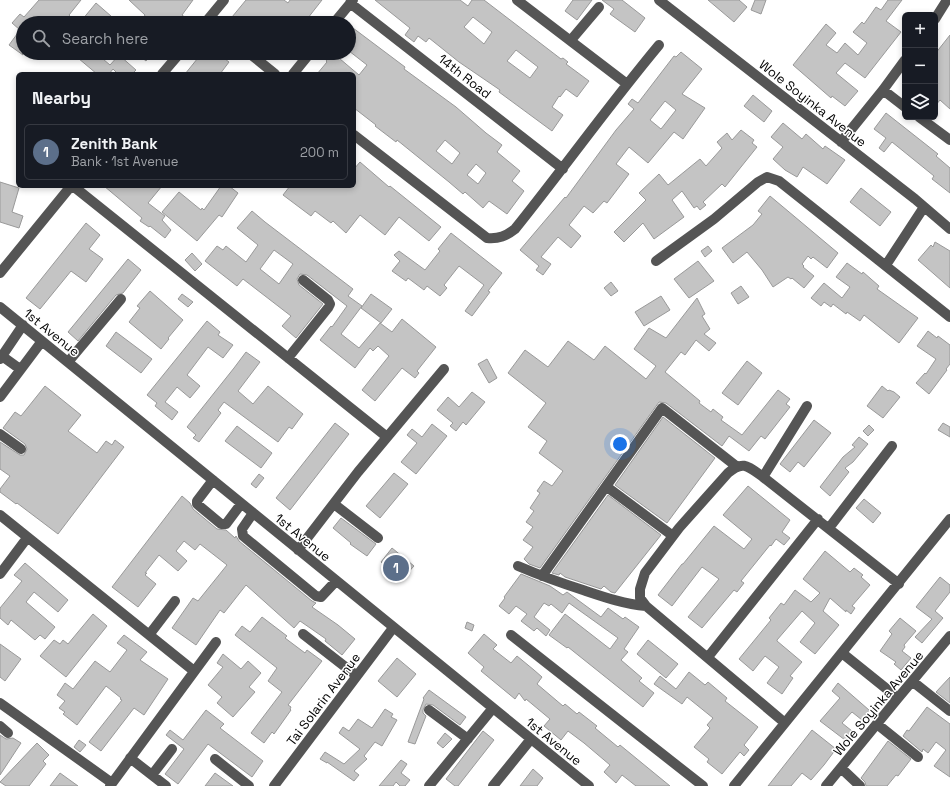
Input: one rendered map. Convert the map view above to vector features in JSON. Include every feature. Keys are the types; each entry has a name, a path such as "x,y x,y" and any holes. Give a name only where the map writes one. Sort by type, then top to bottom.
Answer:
{"street":[{"path":"212,16 224,0"},
{"path":"518,0 627,84"},
{"name":"Wole Soyinka Avenue","path":"659,0 924,207 950,229"},
{"path":"938,15 947,0"},
{"path":"340,16 352,2"},
{"name":"14th Road","path":"352,2 563,169"},
{"path":"571,40 599,7"},
{"path":"356,137 487,238 496,239 506,237 515,229 563,169 627,84 659,45"},
{"path":"164,72 174,60"},
{"path":"258,60 273,72"},
{"path":"295,72 304,60"},
{"path":"841,142 902,64"},
{"path":"883,90 902,105"},
{"path":"923,120 950,140"},
{"path":"656,261 714,219 758,182 767,177 779,181 950,317"},
{"path":"0,273 70,188"},
{"path":"75,188 387,437"},
{"path":"886,265 924,207"},
{"path":"288,358 330,304 328,300 303,280"},
{"path":"68,362 121,299"},
{"name":"1st Avenue","path":"0,307 589,786"},
{"path":"20,369 1,358 23,325"},
{"path":"0,397 42,341"},
{"path":"298,550 387,437 444,369"},
{"path":"763,477 806,406"},
{"path":"542,576 662,408 736,466"},
{"path":"0,434 21,449"},
{"path":"829,528 892,446"},
{"path":"785,723 646,606 640,598 640,589 645,573 673,536 728,473 736,466 743,465 754,470 899,584"},
{"path":"213,480 197,501 197,504 221,524 226,524 242,504"},
{"path":"606,487 673,536"},
{"path":"334,504 378,538"},
{"path":"253,513 242,530 243,536 316,596 321,597 336,581"},
{"path":"0,515 26,538 194,671"},
{"path":"708,657 818,519"},
{"path":"734,786 899,584 950,519"},
{"path":"0,574 26,538"},
{"path":"518,566 542,576 618,602 646,606"},
{"path":"149,636 175,601"},
{"name":"Tai Solarin Avenue","path":"274,786 393,628"},
{"path":"303,634 357,676"},
{"path":"510,635 704,786"},
{"name":"Wole Soyinka Avenue","path":"826,786 912,680 950,636"},
{"path":"2,708 111,785 216,642"},
{"path":"842,653 898,698"},
{"path":"912,680 950,711"},
{"path":"429,786 493,708"},
{"path":"429,710 468,739"},
{"path":"877,724 918,757"},
{"path":"493,786 531,739"},
{"path":"152,775 172,749"},
{"path":"130,758 166,786"},
{"path":"215,759 250,786"},
{"path":"841,768 860,786"}],"building":[{"path":"39,0 81,0 69,15 70,16 25,16"},
{"path":"129,0 193,0 182,15 183,16 145,15"},
{"path":"246,0 284,0 288,3 290,0 322,0 309,16 233,16"},
{"path":"375,0 460,0 468,6 472,0 484,0 561,59 563,58 568,62 566,64 589,81 577,97 566,89 560,97 559,96 552,107 563,115 552,131 499,92 500,90 459,62 429,38 426,42 418,36 414,42 405,35 410,28","holes":["473,17 492,32 484,44 464,27","516,50 538,67 530,78 507,61"]},
{"path":"573,0 592,0 577,20 565,11"},
{"path":"602,0 622,0 645,18 635,32 610,14 614,9"},
{"path":"708,0 739,0 747,7 734,22"},
{"path":"755,0 766,0 761,14 751,10"},
{"path":"888,0 902,0 886,21 901,32 865,78 845,63 836,73 858,91 845,106 832,96 831,98 793,65 826,24 836,33 826,45 837,53 845,43 858,55 867,43 853,32 862,22 864,24 876,7 881,10"},
{"path":"96,3 111,16 85,16"},
{"path":"16,18 16,26 12,23"},
{"path":"356,30 405,67 404,69 456,107 502,145 497,152 520,171 512,181 524,191 507,214 489,201 483,208 465,192 463,194 397,140 396,142 356,110 356,72 359,75 367,65 356,56","holes":["445,140 460,153 452,164 436,151","476,164 486,173 478,184 467,175"]},
{"path":"16,35 16,50 9,45"},
{"path":"950,35 950,109 940,100 938,102 938,50"},
{"path":"681,52 702,69 682,94 705,108 683,139 674,132 648,163 629,147 616,164 629,174 607,203 604,201 593,213 584,206 569,225 581,236 571,248 558,237 541,257 551,264 543,275 536,270 539,266 520,250 565,197 566,198 616,130 634,109 628,104 632,99 638,103 674,56 676,57","holes":["665,101 676,110 661,129 650,120"]},
{"path":"80,60 104,60 110,65 114,60 125,60 136,70 134,72 116,72 113,69 111,72 95,72"},
{"path":"196,60 226,60 229,62 222,72 187,72"},
{"path":"327,60 341,60 355,72 319,72 327,62"},
{"path":"753,95 772,111 764,122 744,106"},
{"path":"886,113 938,154 936,156 950,168 950,193 932,179 934,176 892,142 884,152 879,148 886,138 874,129"},
{"path":"783,123 802,139 806,134 823,149 825,146 845,160 827,184 803,167 797,177 785,170 773,159 783,147 771,137"},
{"path":"741,130 754,140 752,143 757,147 725,187 722,184 703,202 706,205 700,210 697,206 694,208 682,191 672,200 684,217 654,239 643,223 624,242 614,232 646,200 639,193 659,174 668,185 700,159 706,166 722,148 717,142 727,133 732,140"},
{"path":"360,162 389,187 390,186 441,227 429,241 399,217 385,235 360,215 346,233 333,221 331,223 315,211 311,216 283,195 288,188 356,188 356,167"},
{"path":"0,182 19,188 12,212 23,216 19,228 0,222"},
{"path":"106,188 160,188 148,203 165,216 162,220 171,230 165,238 150,226 149,227 140,221 142,218"},
{"path":"220,188 232,188 238,193 222,217 219,215 197,241 162,212 179,192 201,210 202,208 204,210"},
{"path":"861,188 891,212 880,226 850,202"},
{"path":"770,196 838,253 827,268 813,257 811,259 808,256 802,264 804,266 803,267 814,276 804,288 792,278 791,279 788,277 773,287 762,270 747,252 733,263 722,248 753,225 762,214 758,211"},
{"path":"252,211 353,289 348,296 362,306 341,334 359,348 380,323 392,332 402,319 436,347 417,371 419,373 415,378 402,368 375,401 362,390 389,356 378,346 373,351 370,348 355,368 320,340 331,326 332,327 347,306 307,275 300,274 297,279 299,285 323,304 296,338 282,326 291,316 243,279 237,286 205,261 217,246 223,250 226,246 246,262 258,245 237,228","holes":["274,250 293,264 279,284 260,269"]},
{"path":"86,223 100,235 89,249 103,259 86,282 71,271 40,309 26,298"},
{"path":"451,233 502,273 472,316 465,311 484,285 459,266 444,285 447,288 440,296 427,286 424,290 408,278 406,281 392,271 400,261 394,255 399,251 425,270 440,251 438,249"},
{"path":"935,242 950,251 950,288 918,260 931,245 933,247"},
{"path":"708,246 712,251 705,257 701,251"},
{"path":"192,253 202,264 195,271 185,260"},
{"path":"128,259 141,270 123,293 116,295 78,341 68,332"},
{"path":"698,261 714,281 689,298 674,279"},
{"path":"847,263 862,274 863,272 879,286 877,289 918,318 899,343 864,315 860,321 847,312 846,314 833,304 831,307 824,302 821,306 811,298 824,283 842,298 850,287 836,277"},
{"path":"611,282 618,291 611,296 604,288"},
{"path":"741,286 749,297 738,304 731,293"},
{"path":"150,291 183,320 161,349 129,322 140,308 137,306"},
{"path":"182,294 193,302 188,307 178,299"},
{"path":"371,294 392,309 381,323 361,308"},
{"path":"661,296 670,310 644,326 635,312"},
{"path":"697,298 705,314 702,316 710,329 704,334 716,343 709,351 696,340 685,355 681,352 665,372 700,401 699,403 711,412 713,409 723,417 721,420 742,435 778,390 790,399 786,404 790,407 765,439 761,436 749,451 729,436 722,446 666,403 659,402 540,568 529,564 524,559 533,547 523,540 533,527 526,522 534,511 530,508 540,493 537,491 544,481 552,486 563,471 539,453 547,441 528,427 546,403 508,373 525,350 548,367 568,341 594,360 605,346 646,379 656,366 634,349 649,328 666,338"},
{"path":"207,321 220,332 218,335 233,345 223,358 208,347 187,375 200,386 190,398 177,387 165,402 178,412 172,420 155,406 157,403 147,395"},
{"path":"928,331 950,345 950,364 929,394 916,383 925,373 926,374 936,359 917,346"},
{"path":"116,332 152,359 141,373 106,346"},
{"path":"246,352 260,362 238,391 253,404 268,386 303,414 292,429 289,427 278,442 224,402 218,410 221,413 199,442 193,438 196,435 187,427"},
{"path":"487,359 497,378 489,383 478,364"},
{"path":"747,361 762,373 738,405 722,393"},
{"path":"45,386 81,415 68,431 97,453 106,441 112,445 115,440 124,447 58,534 0,492 0,489 10,476 0,469 0,442 20,455 24,455 27,449 25,444 3,428 15,412 21,416"},
{"path":"882,386 900,397 883,418 867,406"},
{"path":"472,392 485,402 466,425 463,422 456,431 450,426 453,423 437,410 448,397 459,407"},
{"path":"663,417 715,458 667,523 615,485"},
{"path":"814,420 831,433 804,467 798,462 790,472 780,464"},
{"path":"335,423 349,434 290,510 276,498"},
{"path":"943,423 950,427 950,437 938,430"},
{"path":"432,424 447,436 416,474 401,462 417,443 407,435 412,429 422,437"},
{"path":"869,425 874,430 868,436 863,431"},
{"path":"237,426 272,453 261,468 225,441"},
{"path":"859,437 868,444 853,462 845,468 849,472 830,496 820,487 843,457 855,447 852,445"},
{"path":"394,473 408,484 380,518 366,506"},
{"path":"259,474 264,478 256,488 251,484"},
{"path":"748,486 790,520 782,532 790,538 784,545 776,539 771,546 770,545 741,581 744,583 737,592 734,590 702,628 688,617 719,579 702,567 672,606 658,595 714,526 744,549 752,539 723,515"},
{"path":"608,495 661,535 615,593 611,592 604,586 601,589 565,577 560,573 559,575 552,573"},
{"path":"182,496 190,503 193,509 217,529 226,530 235,538 236,536 239,541 316,603 312,607 355,639 342,655 325,641 326,639 300,621 294,628 246,585 224,613 220,610 196,645 172,628 193,598 198,601 227,565 200,544 195,550 184,541 176,551 187,561 178,571 159,555 145,573 147,573 145,575 156,584 138,607 112,587"},
{"path":"864,499 881,513 873,523 856,508"},
{"path":"341,518 376,544 367,556 350,544 351,543 333,528"},
{"path":"392,548 414,566 402,579 381,562"},
{"path":"825,551 850,572 854,568 863,575 861,577 870,585 852,606 855,608 851,614 846,610 846,612 830,598 823,611 839,625 815,654 800,642 815,623 802,611 777,640 802,662 790,676 793,678 782,694 767,683 779,667 765,656 753,671 739,659 771,620 769,618 781,603 784,605 795,590 811,602 820,593 803,579"},
{"path":"25,563 68,600 58,612 34,592 26,602 55,627 45,639 40,635 35,640 11,620 8,625 0,618 0,608 22,581 14,575"},
{"path":"521,574 550,586 563,595 567,592 601,617 608,608 623,619 625,617 639,627 624,649 628,652 621,660 642,678 639,681 654,693 643,707 568,647 567,648 549,635 565,614 610,649 618,638 569,603 562,613 551,604 549,606 544,603 534,617 550,630 546,636 537,628 534,631 521,621 527,614 516,606 509,614 499,606"},
{"path":"940,577 950,585 950,592 935,611 943,618 922,643 915,637 932,619 916,607"},
{"path":"93,614 107,626 66,677 40,656 54,640 60,644 63,640 68,644"},
{"path":"262,617 287,636 285,638 305,653 307,650 322,661 288,705 291,707 291,710 274,734 272,732 264,743 251,733 282,692 268,681 277,668 235,635 242,626 250,632"},
{"path":"900,618 916,631 904,645 905,647 902,651 911,658 901,670 894,664 896,662 880,651 892,634 889,631"},
{"path":"467,622 474,625 472,631 465,628"},
{"path":"484,634 497,645 493,649 511,663 517,656 542,677 537,684 563,706 565,704 577,714 579,712 597,726 595,728 618,747 620,745 670,786 636,786 622,775 616,783 604,772 610,765 584,743 568,731 561,740 544,726 550,719 526,699 525,701 519,693 515,699 481,671 484,667 468,653"},
{"path":"124,635 147,652 140,660 168,679 144,715 134,708 101,751 89,742 122,700 120,699 121,698 106,686 77,725 63,714 65,712 59,708 65,701 57,695 65,683 73,689 95,661 110,672 127,650 117,643"},
{"path":"648,640 678,664 666,678 637,654"},
{"path":"0,644 21,659 5,681 0,677"},
{"path":"223,654 241,669 248,661 261,673 249,687 255,692 233,717 217,703 222,697 208,685 223,667 217,663"},
{"path":"397,658 416,674 397,697 378,681"},
{"path":"689,672 705,685 708,682 727,698 725,701 758,727 744,745 749,750 744,756 740,752 722,774 707,762 709,759 694,747 710,728 707,725 713,718 687,697 682,704 654,684 660,676 676,689"},
{"path":"950,677 950,703 936,692"},
{"path":"838,683 869,710 862,720 852,712 842,723 852,731 845,740 820,721 840,698 832,691"},
{"path":"429,690 466,717 460,725 433,705 426,704 423,713 426,716 415,744 408,742 424,699 423,698"},
{"path":"927,707 950,724 950,777 934,766 946,750 936,742 928,753 923,749 922,752 903,736 907,730 909,731"},
{"path":"385,709 393,714 391,717 397,720 382,746 375,742 364,756 367,759 354,771 359,775 354,781 327,762 320,759 325,752 344,764 360,749 339,733 343,727 349,731 358,719 372,728"},
{"path":"206,710 224,724 220,728 263,761 252,777 208,744 178,784 165,774 184,749 166,735 170,730 183,740"},
{"path":"812,730 836,749 824,765 811,780 802,773 791,786 768,786"},
{"path":"483,731 494,740 458,786 455,786 446,779"},
{"path":"445,733 452,739 443,748 437,743"},
{"path":"0,735 6,739 13,738 21,743 0,775"},
{"path":"79,740 86,745 80,752 74,747"},
{"path":"888,741 911,759 898,776 896,775 887,786 866,786 865,782 861,778"},
{"path":"37,743 49,755 43,761 46,764 29,786 6,786 0,782"},
{"path":"401,760 407,764 401,773 410,780 405,786 400,786 396,782 393,786 379,786"},
{"path":"533,769 543,778 537,786 520,786"},
{"path":"60,773 78,786 50,786"},
{"path":"215,773 233,786 205,786"}],"place":[{"name":"Zenith Bank","path":"396,568"}]}
